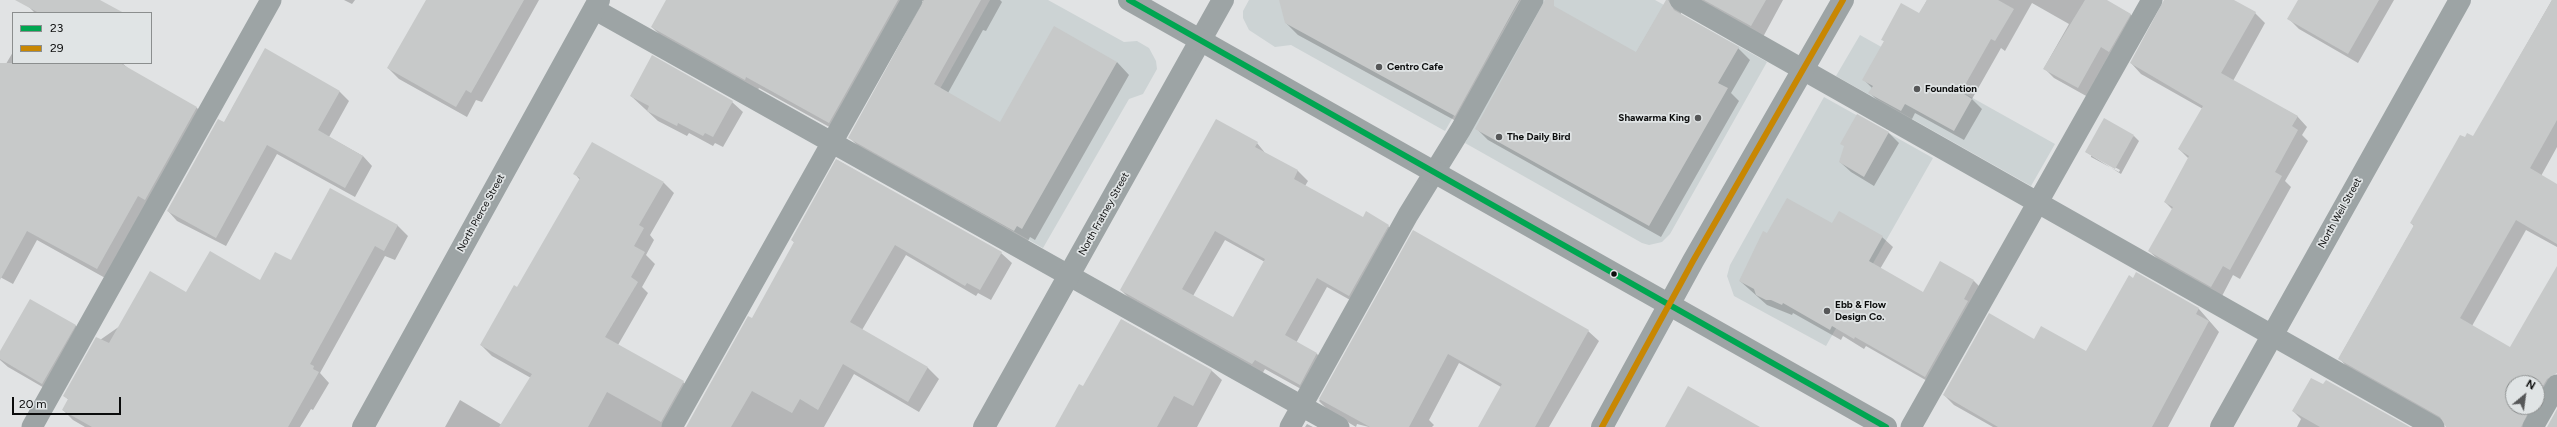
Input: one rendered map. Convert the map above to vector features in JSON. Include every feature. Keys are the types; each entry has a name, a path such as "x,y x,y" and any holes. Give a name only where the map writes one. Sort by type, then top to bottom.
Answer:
{"street":[{"path":"1129,0 1886,427"},
{"name":"North Fratney Street","path":"984,427 1223,0"},
{"path":"1602,427 1669,305 1843,0"},
{"name":"North Weil Street","path":"2221,427 2460,0"},
{"name":"North Pierce Street","path":"363,427 596,4"}],"lane":[{"path":"32,427 271,0"},
{"path":"672,427 912,0"},
{"path":"1290,427 1408,215 1436,172 1533,0"},
{"path":"1680,0 2434,427"},
{"path":"1911,427 2037,201 2152,0"},
{"path":"596,4 1069,277 1339,427"},
{"path":"2533,427 2557,385"}],"shaded area":[{"path":"990,0 1048,0 1124,42 1137,41 1149,48 1156,61 1157,69 1143,94 1129,99 1043,248 897,165"},
{"path":"1249,0 1520,0 1445,131 1291,45 1275,47 1249,30 1243,18 1243,11"},
{"path":"1544,0 1655,0 1767,62 1670,234 1662,242 1649,245 1642,243 1465,143"},
{"path":"1860,35 2055,144 2031,186 1836,76"},
{"path":"1824,97 1933,158 1826,346 1734,296 1727,276 1730,265"}],"building":[{"path":"15,0 100,0 122,12 37,12"},
{"path":"426,0 524,0 471,93 466,90 456,107 387,68"},
{"path":"666,0 898,0 829,123 746,77 745,80 651,27"},
{"path":"924,0 981,0 934,84 1000,122 1054,26 1117,62 1022,229 1017,226 1014,231 848,138"},
{"path":"1279,0 1519,0 1455,116 1285,23"},
{"path":"1545,0 1554,0 1554,6 1636,52 1666,0 1668,0 1674,10 1739,47 1718,83 1728,88 1649,226 1475,129"},
{"path":"1704,0 1766,0 1751,26"},
{"path":"1927,0 1998,0 2014,9 1995,41 1991,39 1961,92 1972,99 1954,131 1905,104 1901,111 1868,93 1873,86 1862,80 1884,41 1881,40 1901,3 1919,13"},
{"path":"2085,0 2107,0 2131,14 2109,52 2101,47 2078,88 2043,69"},
{"path":"2164,0 2234,0 2256,12 2221,73 2298,116 2292,126 2298,130 2275,172 2282,176 2230,270 2223,266 2211,287 2148,251 2173,207 2164,202 2189,156 2178,149 2203,106 2130,63"},
{"path":"2298,0 2379,0 2348,54 2287,19"},
{"path":"2552,0 2557,0 2557,120 2530,168 2557,184 2557,244 2516,220 2460,318 2510,347 2557,266 2557,373 2547,379 2545,382 2545,375 2505,375 2505,415 2527,415 2521,427 2446,427 2440,417 2338,359 2414,225 2410,223 2460,135 2465,137 2467,133 2473,136"},
{"path":"265,48 340,91 318,130 363,156 345,188 267,145 216,238 167,211 218,119 224,122"},
{"path":"652,55 733,101 713,137 705,133 703,136 678,123 677,126 647,111 649,106 630,96"},
{"path":"0,63 122,64 197,107 145,200 138,196 97,269 27,231 0,280"},
{"path":"1857,114 1889,132 1864,177 1839,162 1844,146 1840,144"},
{"path":"2104,118 2134,135 2115,169 2085,152"},
{"path":"1216,119 1258,142 1255,147 1298,170 1294,179 1363,217 1366,211 1389,225 1349,296 1317,278 1285,335 1317,353 1300,385 1255,360 1252,364 1120,290","holes":["1215,231 1265,259 1233,317 1182,289"]},
{"path":"592,142 664,182 639,225 644,228 634,246 645,252 631,277 638,282 605,337 684,381 661,422 607,392 588,427 499,427 532,374 480,345 514,285 517,287 580,178 573,174"},
{"path":"836,159 1002,252 980,290 967,283 965,286 895,245 850,322 928,367 908,402 843,364 818,410 800,399 792,413 752,391 731,427 686,427 748,316 752,318 794,242 791,240"},
{"path":"330,188 398,225 384,251 375,246 310,364 314,366 313,369 319,372 288,427 92,427 62,410 68,399 63,396 96,337 109,343 150,271 186,292 210,251 260,280 275,252 291,260"},
{"path":"1787,198 1832,223 1839,211 1883,236 1869,261 1923,292 1940,261 1974,280 1964,299 1968,301 1925,377 1855,337 1854,339 1832,326 1830,330 1783,303 1782,305 1756,295 1754,289 1739,281 1763,231 1767,233"},
{"path":"1413,230 1589,330 1535,427 1478,427 1502,384 1448,354 1409,427 1370,427 1319,399"},
{"path":"2136,272 2199,308 2196,314 2209,321 2152,427 1998,427 1943,395 1989,313 2034,339 2041,326 2086,351 2129,275 2133,278"},
{"path":"30,299 76,325 42,384 0,359 0,351"},
{"path":"1121,319 1212,370 1193,406 1174,396 1157,427 1055,427 1079,384 1083,386"},
{"path":"2311,378 2323,384 2326,380 2410,427 2320,427 2292,411"},
{"path":"1688,386 1760,427 1665,427"},
{"path":"2557,409 2557,427 2547,427"}],"transit line":[{"name":"23","path":"1129,0 1886,427"},
{"name":"29","path":"1602,427 1693,261 1843,0"}],"place":[{"name":"Centro Cafe","path":"1379,67"},
{"name":"Foundation","path":"1917,89"},
{"name":"Shawarma King","path":"1698,118"},
{"name":"The Daily Bird","path":"1499,137"},
{"name":"Ebb & Flow Design Co.","path":"1827,311"}]}
